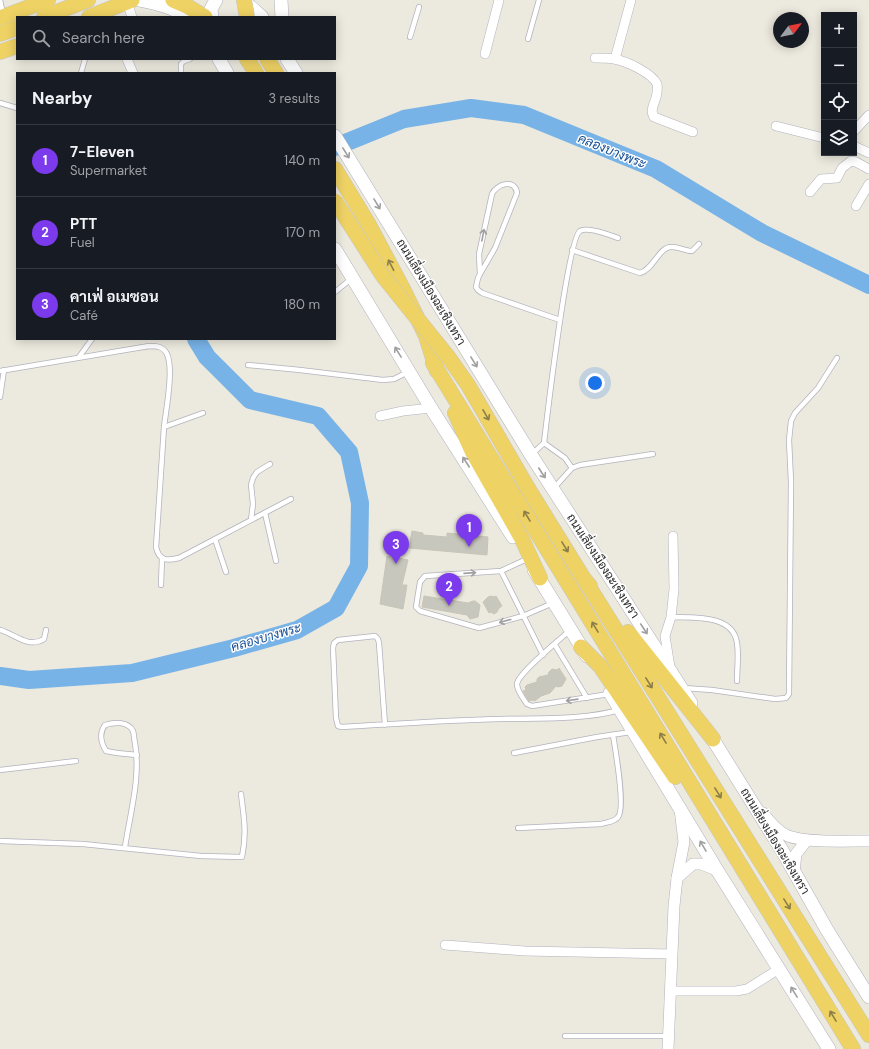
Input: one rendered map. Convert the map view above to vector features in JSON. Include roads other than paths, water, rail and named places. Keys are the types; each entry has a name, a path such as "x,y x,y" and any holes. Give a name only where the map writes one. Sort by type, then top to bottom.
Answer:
{"highway":[{"path":"2,18 48,0"},
{"path":"47,16 88,0"},
{"path":"173,0 204,16"},
{"path":"244,0 247,16"},
{"path":"94,16 133,1"},
{"path":"0,34 16,28"},
{"path":"0,52 16,46"},
{"path":"248,60 255,72"},
{"path":"268,60 275,72"},
{"path":"336,171 369,225 403,289 422,330 433,363 472,452 522,539 540,578"},
{"path":"336,203 383,276 449,358 468,385 529,490 584,578 713,739"},
{"path":"433,363 853,1049"},
{"name":"ถนนเลี่ยงเมืองฉะเชิงเทรา","path":"584,578 869,1035"},
{"path":"581,647 600,666 790,946"}],"main road":[{"path":"212,16 212,9 216,0"},
{"path":"244,0 261,16"},
{"path":"281,0 282,16"},
{"path":"133,1 161,4 174,9 185,16"},
{"path":"220,60 227,72"},
{"path":"224,60 228,72"},
{"path":"288,60 295,72"},
{"name":"ถนนเลี่ยงเมืองฉะเชิงเทรา","path":"336,138 531,455 682,688 869,997"},
{"path":"336,252 431,408 540,578 570,630 679,806 716,870 829,1049"}],"street":[{"path":"485,54 499,0"},
{"path":"615,59 631,0"},
{"path":"132,16 133,1"},
{"path":"595,58 615,59 636,66 652,78 657,83 657,96 652,110 654,117 693,132"},
{"path":"128,60 133,72"},
{"path":"857,127 869,115"},
{"path":"776,126 821,137"},
{"path":"857,147 869,153"},
{"path":"810,192 821,179 837,178 842,168 851,161 869,169"},
{"path":"856,206 869,184"},
{"path":"380,416 403,411 431,408"},
{"path":"670,669 665,636 671,616 674,589 673,536"},
{"path":"734,774 754,802 776,827 788,836 807,840 869,841"},
{"path":"668,1049 674,906 677,878 684,842 679,806"},
{"path":"794,871 796,854 807,840"},
{"path":"677,878 693,864 700,864 716,870"},
{"path":"444,945 525,951 672,954"},
{"path":"671,991 736,991 747,988 779,969"}],"lane":[{"path":"0,0 2,18"},
{"path":"528,39 539,0"},
{"path":"410,37 418,7"},
{"path":"81,72 85,60"},
{"path":"181,72 181,64 187,60"},
{"path":"0,103 16,108"},
{"path":"480,274 480,254 494,188 509,183 513,184 517,193 495,248 480,274 476,287 478,290 560,320"},
{"path":"531,455 544,443 560,320 572,250 578,232 587,229 618,238"},
{"path":"572,250 640,273 648,270 666,248 670,246 686,251 692,251 699,244"},
{"path":"336,291 352,278"},
{"path":"79,358 91,340"},
{"path":"0,397 2,371 149,346 162,347 169,360 169,387 164,427 156,547 157,554 162,558 171,560 179,558 291,500"},
{"path":"682,688 712,690 775,699 786,698 789,694 791,482 789,440 792,421 799,409 818,388 838,358"},
{"path":"248,365 383,380 394,378 410,372"},
{"path":"164,427 203,413"},
{"path":"544,443 565,458 572,468"},
{"path":"553,489 572,468 590,463 653,454"},
{"path":"251,520 253,504 251,485 253,478 257,472 270,464"},
{"path":"265,513 276,561"},
{"path":"215,539 226,572"},
{"path":"161,585 162,558"},
{"path":"527,559 501,571 425,576 420,582 416,607 420,611 479,628 523,616 554,602"},
{"path":"501,571 543,655"},
{"path":"671,616 714,620 727,625 734,632 737,643 737,681"},
{"path":"0,630 26,643 40,642 44,639 46,630"},
{"path":"570,630 526,670 518,680 517,686 527,704 532,706 611,694"},
{"path":"385,725 380,643 378,639 375,636 338,640 334,643 332,648 336,718 338,726 342,727 385,725 457,720 589,715 605,714 620,710"},
{"path":"555,645 586,698"},
{"path":"125,847 137,772 137,755 133,731 130,726 118,723 105,725 101,734 102,742 106,751 137,755"},
{"path":"514,753 633,732"},
{"path":"518,828 601,824 615,820 619,817 621,812 621,801 613,735"},
{"path":"0,770 76,761"},
{"path":"0,841 125,847 201,856 242,857 245,832 241,794"},
{"path":"565,1036 669,1036"}],"waterway":[{"name":"คลองบางพระ","path":"336,147 404,119 471,108 524,115 656,169 762,233 869,285"},
{"name":"คลองบางพระ","path":"0,676 29,680 132,673 234,648 297,630 336,608 359,566 360,503 349,452 318,416 250,400 207,357 197,340"}],"place":[{"name":"7-Eleven","path":"469,547"},
{"name":"คาเฟ่ อเมซอน","path":"396,564"},
{"name":"PTT","path":"449,606"}]}
